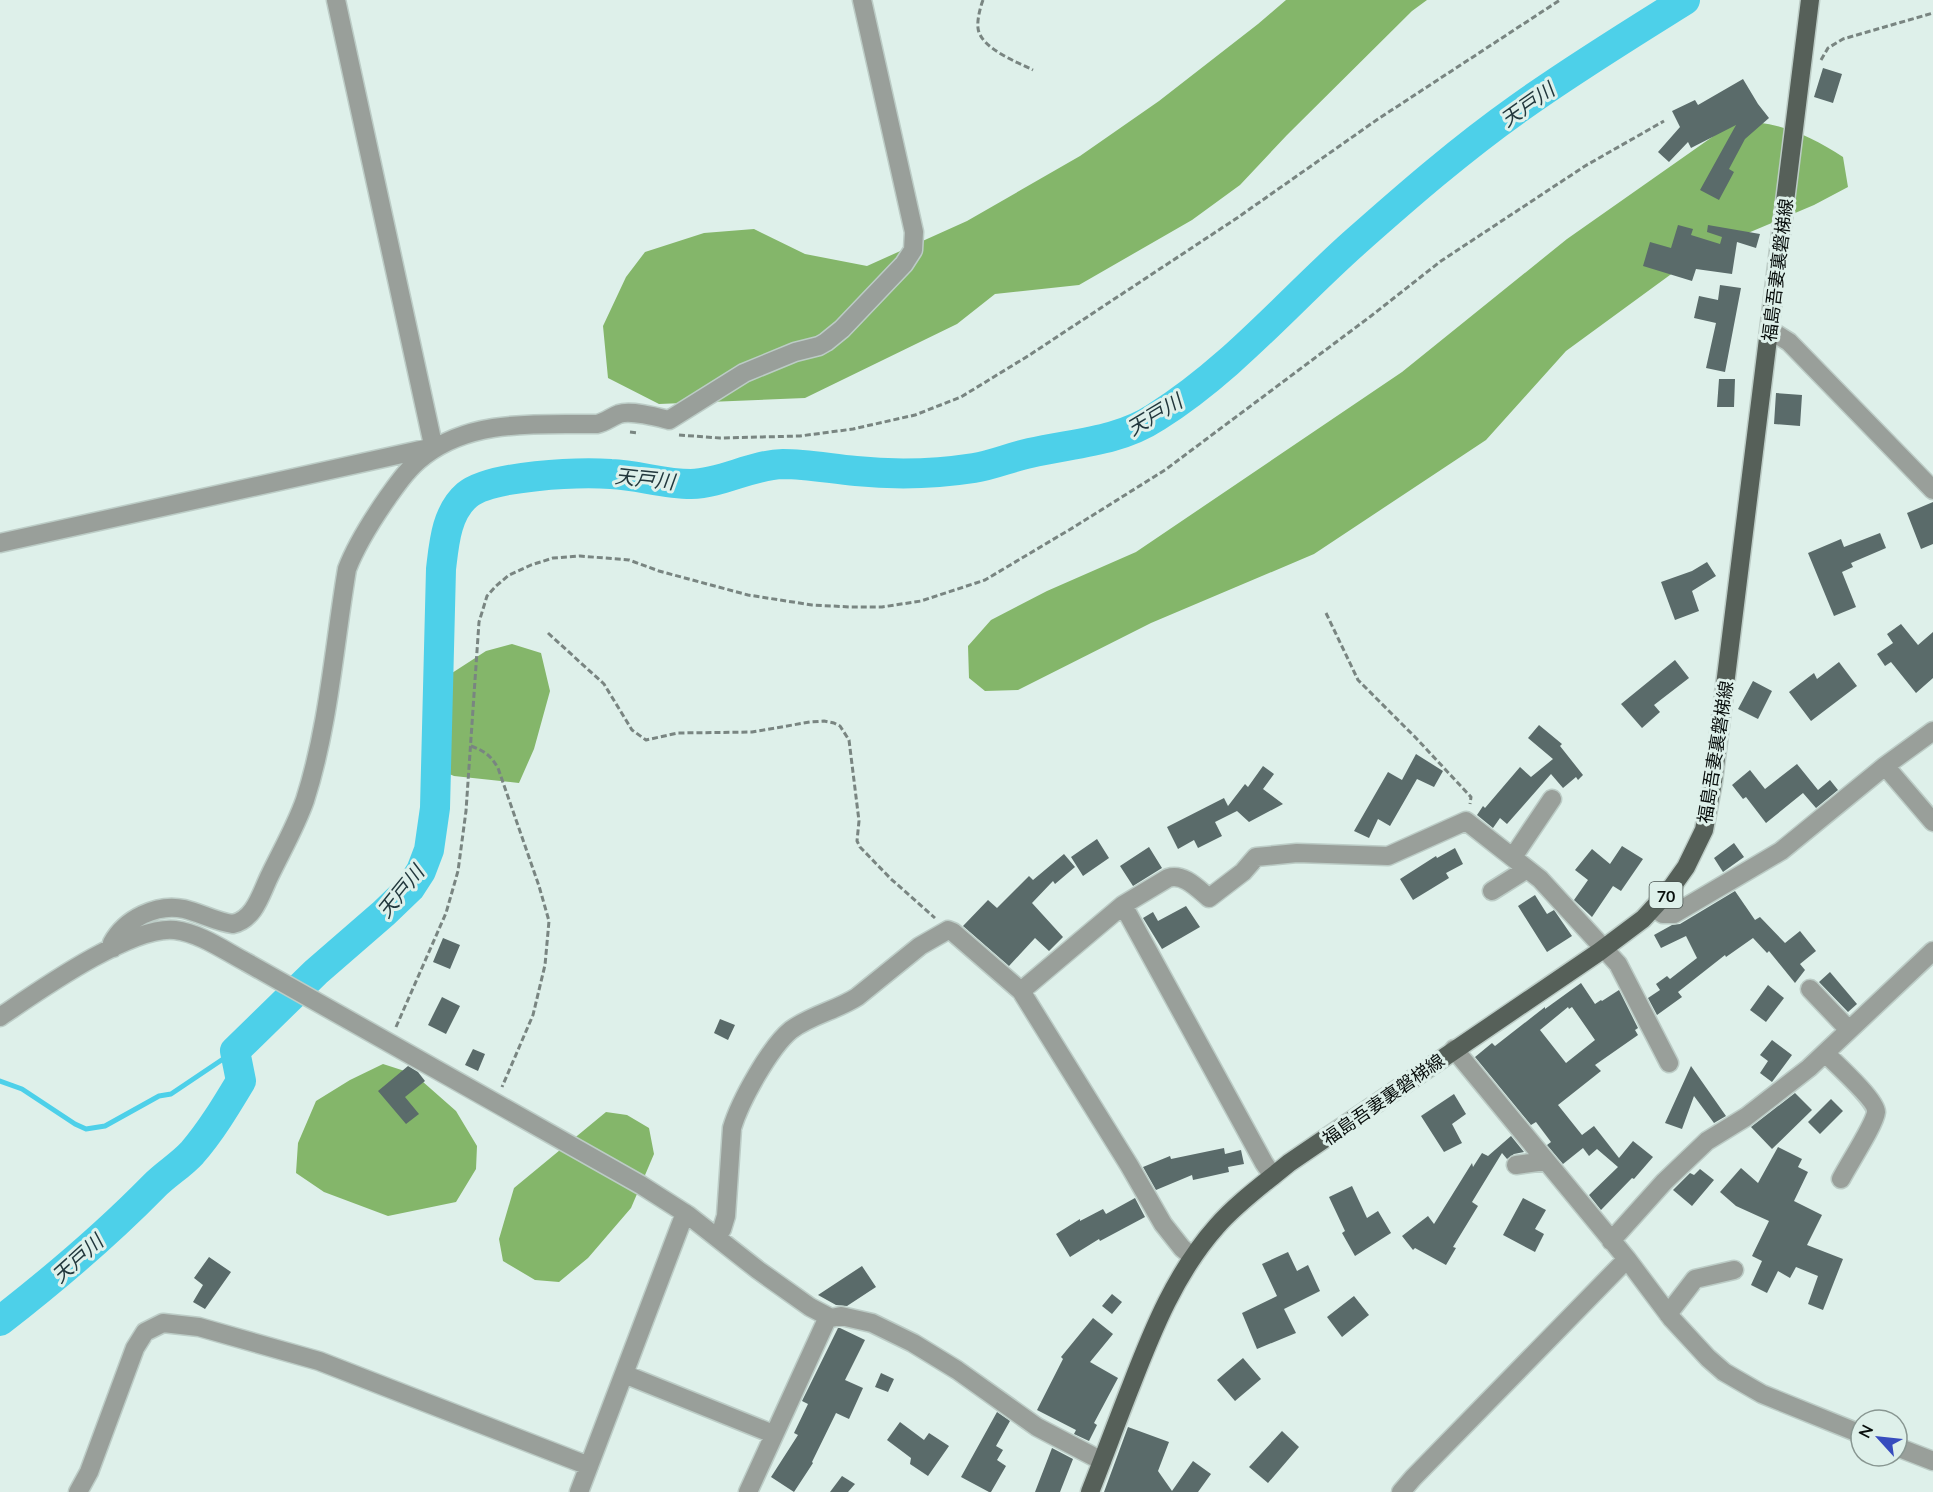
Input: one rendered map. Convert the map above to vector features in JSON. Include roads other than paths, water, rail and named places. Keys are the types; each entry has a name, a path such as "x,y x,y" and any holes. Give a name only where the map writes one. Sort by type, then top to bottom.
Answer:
{"main road":[{"name":"福島吾妻裏磐梯線","path":"1090,1492 1150,1337 1172,1290 1193,1257 1217,1226 1273,1176 1644,919 1669,891 1686,867 1704,830 1770,330 1810,0"}],"street":[{"path":"336,0 434,448"},
{"path":"113,948 114,939 126,925 150,912 181,908 233,924 246,918 252,912 294,826 314,771 347,569 370,523 398,484 423,456 434,448 464,436 510,424 597,424 608,422 619,414 627,413 669,420 744,373 826,342 842,329 904,264 913,250 914,232 862,0"},
{"path":"1770,330 1789,342 1933,490"},
{"path":"0,543 434,448"},
{"path":"1653,908 1663,914 1674,914 1771,857 1885,766 1933,731"},
{"path":"1885,766 1933,822"},
{"path":"1492,891 1520,863 1552,799"},
{"path":"1021,991 1123,905 1175,876 1189,882 1209,898 1243,872 1256,857 1297,853 1388,856 1466,821 1540,879 1618,964 1670,1063"},
{"path":"1123,905 1273,1176"},
{"path":"0,1017 65,973 143,935 167,929 202,938 632,1180 685,1213 767,1277 810,1307 828,1317 841,1316 872,1323 913,1343 957,1370 1037,1427 1102,1461"},
{"path":"717,1237 723,1229 726,1216 734,1119 759,1072 781,1040 800,1025 857,997 920,946 948,930 1021,991 1163,1224 1182,1248 1193,1257"},
{"path":"1611,1241 1664,1182 1707,1141 1778,1094 1933,951"},
{"path":"1810,989 1849,1030"},
{"path":"1454,1049 1627,1259 1668,1314 1708,1358 1740,1382 1790,1406 1849,1429"},
{"path":"1825,1053 1868,1095 1875,1104 1876,1111 1873,1122 1841,1179"},
{"path":"1516,1166 1545,1161"},
{"path":"579,1492 685,1213"},
{"path":"1401,1492 1627,1259"},
{"path":"1668,1314 1695,1279 1734,1270"},
{"path":"748,1492 828,1317"},
{"path":"78,1492 89,1472 135,1348 145,1332 163,1323 199,1327 319,1361 589,1466"},
{"path":"624,1374 773,1434"},
{"path":"1909,1452 1933,1461"}],"waterway":[{"name":"天戸川","path":"0,1321 79,1256 192,1153 212,1127 241,1081 235,1051 316,972 410,888 421,871 429,850 435,808 442,559 450,520 460,502 467,495 495,483 558,474 611,474 691,484 714,481 760,467 783,464 885,473 945,472 981,467 1023,455 1095,441 1126,432 1156,417 1209,378 1259,334 1354,243 1476,140 1559,80 1685,0"},
{"path":"0,1081 22,1089 86,1129 105,1126 159,1096 171,1094 235,1051"}]}
